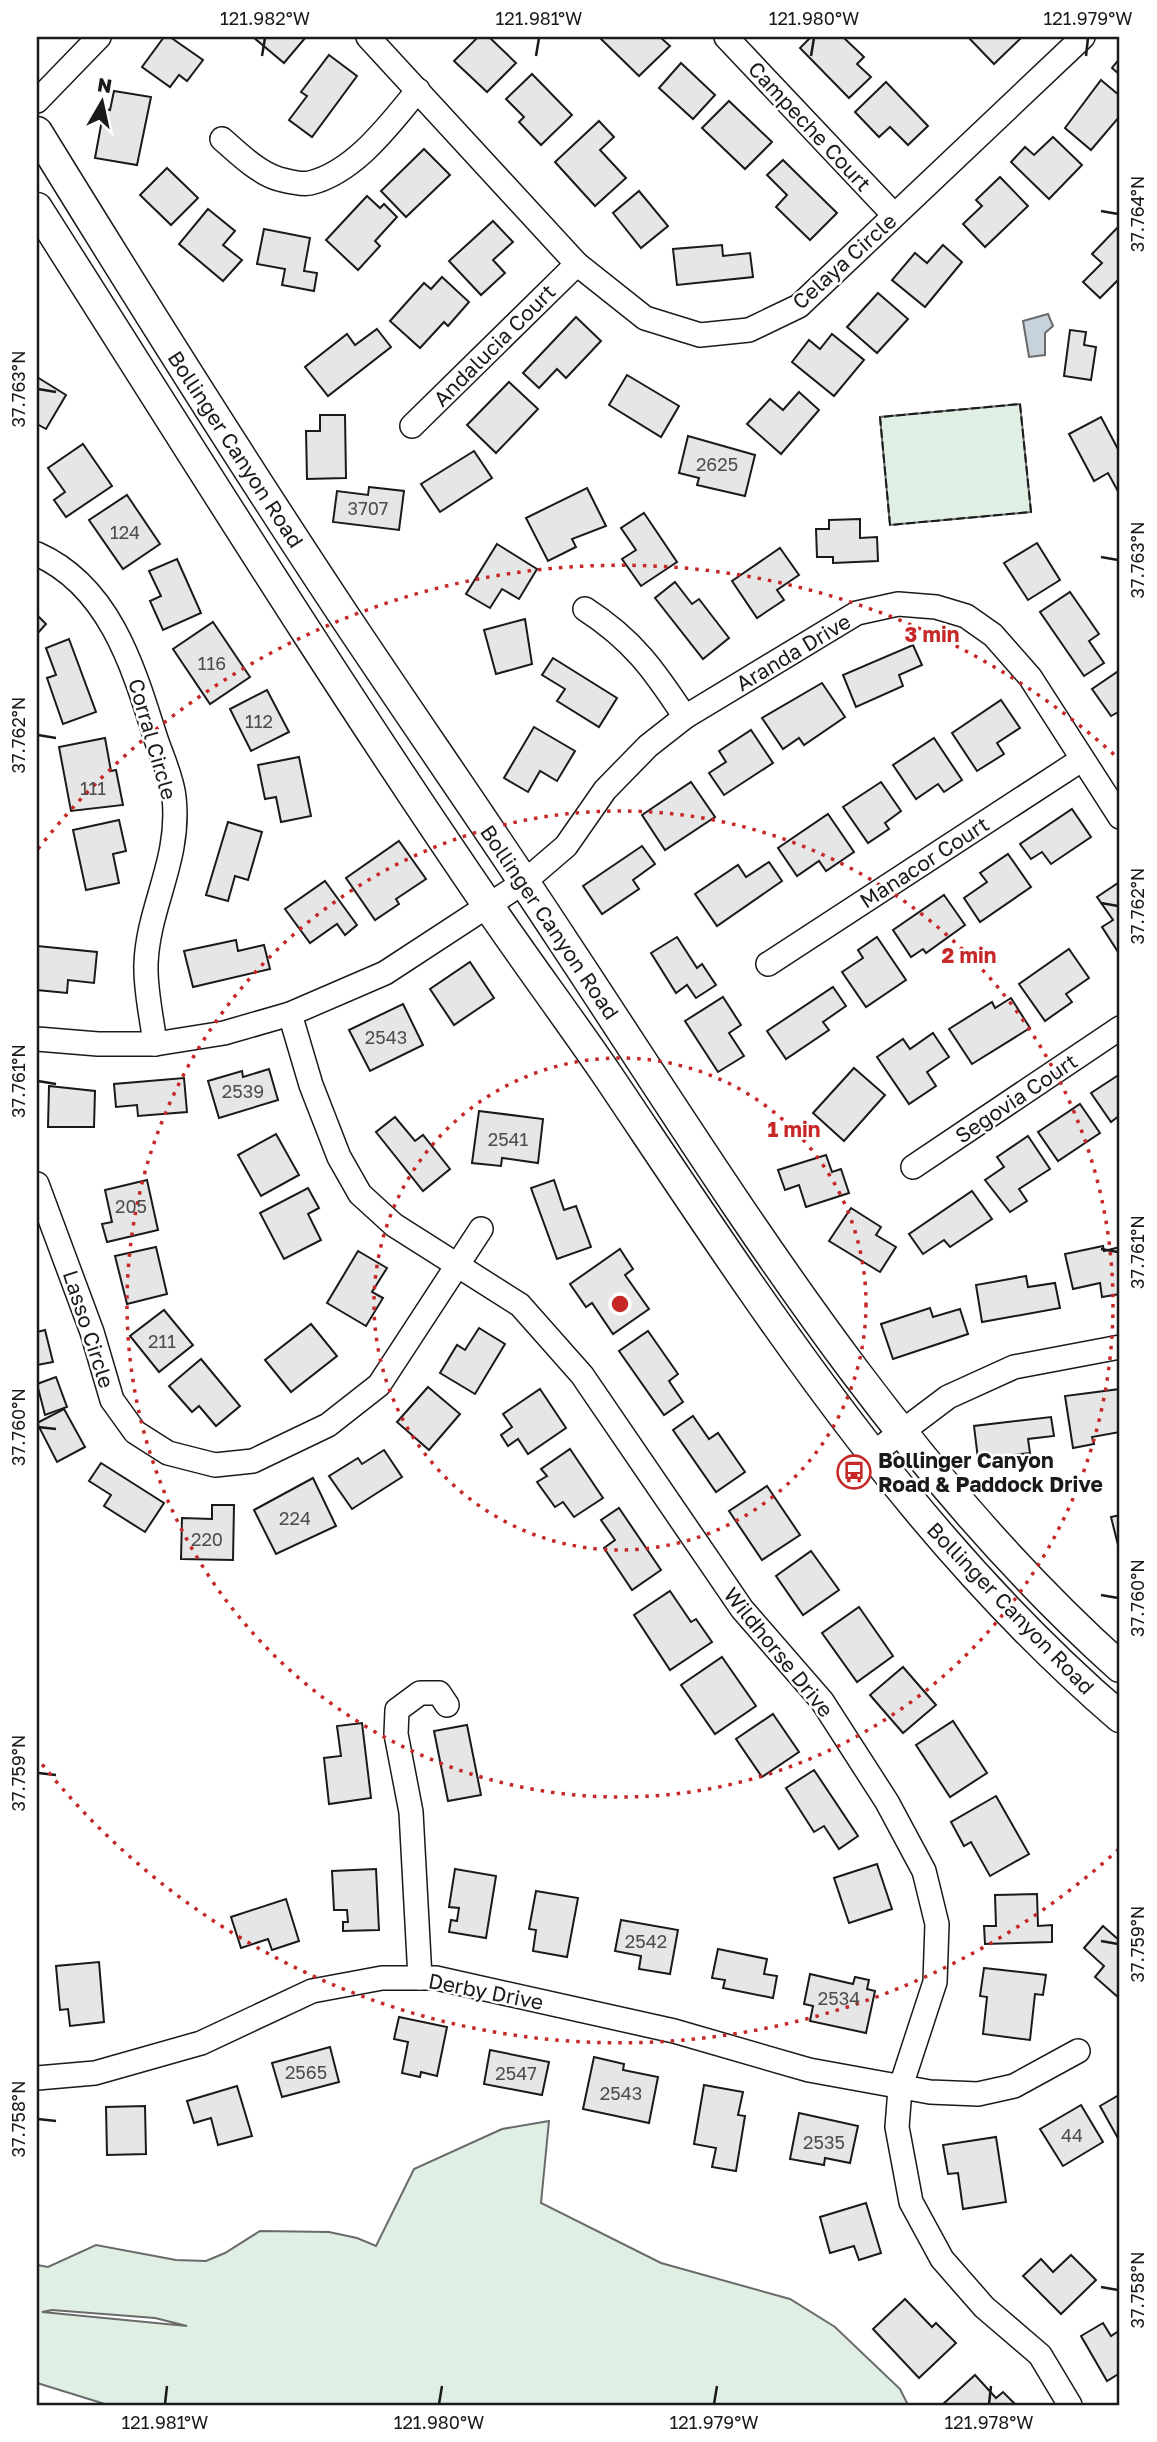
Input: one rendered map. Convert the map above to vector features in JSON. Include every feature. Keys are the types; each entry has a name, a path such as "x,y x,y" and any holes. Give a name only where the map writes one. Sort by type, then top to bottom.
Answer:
{"main road":[{"name":"Bollinger Canyon Road","path":"37,132 169,345 318,576 750,1223 899,1431 981,1525 1120,1667"},
{"name":"Bollinger Canyon Road","path":"37,208 488,906 606,1073 719,1246 871,1455 956,1558 1070,1674 1120,1717"}],"street":[{"path":"37,101 99,37"},
{"name":"Celaya Circle","path":"368,37 576,264 645,318 700,335 749,330 799,306 1080,38"},
{"name":"Campeche Court","path":"726,37 894,215"},
{"path":"222,139 243,158 276,178 308,184 342,170 389,126 418,90"},
{"name":"Andalucia Court","path":"412,426 576,264"},
{"name":"Corral Circle","path":"37,554 85,588 108,616 136,676 174,796 172,858 155,916 146,964 155,1044"},
{"name":"Aranda Drive","path":"37,1039 98,1044 155,1044 224,1033 290,1014 385,974 457,923 524,882 566,846 604,790 648,746 685,717 856,613 898,604 936,607 966,616 993,635 1030,677 1120,817"},
{"path":"585,609 617,630 654,669 685,717"},
{"name":"Manacor Court","path":"768,964 1081,760"},
{"name":"Wildhorse Drive","path":"290,1014 311,1085 339,1157 360,1194 394,1225 457,1263 520,1306 582,1376 742,1609 822,1701 893,1813 924,1871 937,1924 935,1982 900,2089 897,2127 911,2202 942,2259 984,2307 1040,2355 1070,2405"},
{"name":"Segovia Court","path":"913,1167 1120,1028"},
{"name":"Lasso Circle","path":"37,1184 92,1332 111,1400 135,1432 168,1453 215,1465 253,1461 303,1437 328,1424 379,1385 426,1317 457,1263 481,1229"},
{"path":"871,1455 899,1431 948,1397 1014,1367 1120,1347"},
{"path":"420,1978 411,1812 396,1734 397,1710 421,1693 439,1693 447,1705"},
{"name":"Derby Drive","path":"37,2078 95,2073 201,2043 312,1991 382,1978 436,1978 674,2031 809,2070 900,2089 978,2094 1014,2085 1078,2051"}],"green space":[{"path":"1020,404 1031,512 890,525 880,417"},
{"path":"549,2121 541,2203 661,2263 790,2299 835,2327 900,2389 908,2405 108,2405 37,2383 37,2265 48,2267 96,2245 176,2260 206,2261 225,2253 260,2231 329,2232 357,2238 376,2246 414,2169 502,2129","holes":["52,2310 155,2318 187,2326 42,2312"]}],"shaded area":[{"path":"1048,314 1053,326 1045,333 1045,355 1029,357 1023,321"}],"building":[{"path":"164,37 170,37 203,60 187,81 179,75 170,87 142,67"},
{"path":"253,37 306,37 284,63"},
{"path":"478,37 489,37 516,63 487,92 454,61"},
{"path":"599,37 660,37 670,46 639,76"},
{"path":"811,37 843,37 864,57 857,64 871,77 849,98 800,48"},
{"path":"968,37 1018,37 1020,39 994,64"},
{"path":"329,55 357,76 312,137 289,120 307,96 301,92"},
{"path":"1120,58 1120,75 1112,68"},
{"path":"681,63 715,95 693,119 659,88"},
{"path":"532,74 572,115 541,145 519,122 524,117 506,99"},
{"path":"1101,80 1120,96 1120,116 1091,150 1065,128"},
{"path":"886,82 928,126 908,145 890,127 879,137 855,112"},
{"path":"114,91 151,97 137,165 95,158 104,109 110,110"},
{"path":"729,101 772,142 745,169 702,128"},
{"path":"599,121 614,137 600,150 626,178 595,206 555,162"},
{"path":"1053,137 1082,165 1049,199 1011,162 1025,147 1034,155"},
{"path":"424,149 450,175 406,217 381,191"},
{"path":"783,160 837,213 810,240 776,207 787,195 767,175"},
{"path":"167,168 198,198 171,225 140,195"},
{"path":"1000,177 1028,206 985,247 963,224 982,206 976,200"},
{"path":"639,191 668,226 641,248 613,213"},
{"path":"367,196 380,208 384,204 397,217 375,241 380,246 358,270 326,240"},
{"path":"208,209 235,231 223,245 242,260 223,281 179,244"},
{"path":"493,221 513,242 493,260 505,273 481,295 449,261"},
{"path":"1120,225 1120,278 1100,298 1083,282 1102,263 1092,254"},
{"path":"264,229 310,238 304,271 317,273 314,291 282,285 285,269 257,264"},
{"path":"722,245 723,256 750,253 753,277 677,285 673,249"},
{"path":"943,245 962,262 925,307 892,280 915,253 927,263"},
{"path":"442,277 469,302 448,326 444,322 420,348 390,321 424,283 431,289"},
{"path":"878,293 908,319 877,353 847,327"},
{"path":"576,317 601,341 566,378 557,369 539,388 523,373"},
{"path":"377,329 391,347 328,396 305,367 347,334 355,345"},
{"path":"1070,330 1086,332 1084,345 1096,347 1091,380 1064,376"},
{"path":"832,334 864,360 834,396 792,362 809,340 820,349"},
{"path":"627,375 679,406 661,437 609,405"},
{"path":"37,377 66,395 46,429 37,424"},
{"path":"509,382 538,409 496,453 467,425"},
{"path":"799,392 819,410 781,454 747,424 770,399 783,410"},
{"path":"320,415 345,415 346,478 307,479 306,431 320,431"},
{"path":"1101,417 1120,453 1120,495 1108,473 1094,481 1069,434"},
{"path":"688,436 755,455 745,496 697,485 699,478 679,473"},
{"path":"83,444 112,486 66,517 54,500 65,492 48,468"},
{"path":"474,451 492,478 440,512 421,484"},
{"path":"369,487 404,491 399,530 333,522 337,491 368,495"},
{"path":"587,488 606,526 572,539 576,547 548,561 526,518"},
{"path":"127,495 160,544 123,569 89,520"},
{"path":"644,513 677,562 641,586 622,559 636,550 621,528"},
{"path":"860,519 860,538 877,537 878,561 833,563 833,557 817,557 816,529 829,529 829,520"},
{"path":"1037,543 1060,580 1028,600 1004,563"},
{"path":"497,544 537,569 519,599 502,589 490,608 466,594"},
{"path":"780,548 799,575 777,590 784,600 757,618 732,581"},
{"path":"177,559 201,613 163,630 150,601 161,596 149,571"},
{"path":"675,582 692,604 699,599 729,638 703,659 655,598"},
{"path":"1070,592 1099,634 1089,641 1104,663 1084,676 1040,612"},
{"path":"37,615 46,624 37,634"},
{"path":"525,619 532,664 496,674 484,630"},
{"path":"213,622 250,677 210,704 173,649"},
{"path":"69,639 96,712 63,724 47,678 56,675 46,648"},
{"path":"913,645 922,665 899,675 903,686 856,707 843,675"},
{"path":"553,658 617,698 599,727 557,701 565,689 542,675"},
{"path":"1120,670 1120,711 1111,716 1092,689"},
{"path":"822,683 845,717 804,745 799,738 783,749 762,718"},
{"path":"267,690 289,732 251,751 230,709"},
{"path":"1001,700 1020,728 997,743 1004,754 977,771 952,733"},
{"path":"534,727 575,751 557,781 540,771 528,792 504,778"},
{"path":"751,730 773,763 724,795 709,773 726,762 719,751"},
{"path":"105,738 111,771 116,770 123,805 71,811 59,747"},
{"path":"934,738 962,780 944,792 938,784 916,799 893,765"},
{"path":"299,757 311,816 281,822 276,797 265,799 258,765"},
{"path":"691,782 715,817 665,850 642,815"},
{"path":"881,782 901,811 885,823 889,829 868,843 843,807"},
{"path":"1072,809 1091,837 1051,864 1042,852 1031,859 1020,844"},
{"path":"828,814 854,852 826,871 819,861 797,876 778,848"},
{"path":"119,820 126,851 113,854 119,883 86,890 73,830"},
{"path":"228,822 262,832 248,880 235,876 228,901 206,895"},
{"path":"399,841 426,879 396,899 399,904 375,920 346,878"},
{"path":"642,846 655,864 633,880 639,889 602,914 583,886"},
{"path":"1008,854 1031,887 980,922 964,898 987,882 980,873"},
{"path":"769,862 782,881 717,926 695,894 738,865 746,877"},
{"path":"325,881 357,925 345,935 337,924 310,943 285,909"},
{"path":"1118,883 1120,955 1102,927 1113,920 1097,897"},
{"path":"944,895 965,925 926,953 923,949 911,957 893,930"},
{"path":"677,937 697,968 702,964 716,985 696,998 687,985 676,993 651,953"},
{"path":"877,937 906,980 866,1007 842,972 863,958 858,950"},
{"path":"236,940 238,951 264,945 270,969 193,987 184,951"},
{"path":"37,946 97,952 94,983 68,980 67,993 37,990"},
{"path":"1069,949 1089,978 1066,994 1072,1002 1045,1021 1019,984"},
{"path":"470,962 494,998 454,1025 430,989"},
{"path":"833,987 846,1006 823,1022 829,1030 786,1059 767,1031"},
{"path":"723,997 741,1025 729,1033 744,1056 718,1072 685,1021"},
{"path":"1011,998 1030,1028 972,1064 949,1029 992,1002 995,1008"},
{"path":"403,1004 423,1045 370,1071 349,1030"},
{"path":"933,1033 949,1057 927,1072 936,1086 909,1104 877,1057 903,1039 910,1049"},
{"path":"854,1068 885,1095 844,1141 813,1113"},
{"path":"269,1069 278,1100 219,1118 208,1081 242,1071 243,1077"},
{"path":"1120,1074 1120,1115 1111,1122 1091,1093"},
{"path":"184,1078 187,1112 138,1116 137,1105 116,1107 114,1084"},
{"path":"49,1086 95,1091 94,1127 48,1127"},
{"path":"1080,1104 1100,1133 1058,1161 1038,1132"},
{"path":"479,1111 543,1119 538,1163 502,1158 501,1166 472,1163"},
{"path":"395,1117 415,1141 423,1135 450,1169 423,1191 376,1132"},
{"path":"276,1134 299,1175 261,1196 238,1155"},
{"path":"1028,1136 1050,1169 1019,1189 1027,1201 1010,1212 985,1180 1004,1167 997,1157"},
{"path":"826,1155 832,1172 841,1169 849,1193 806,1207 799,1185 785,1190 778,1170"},
{"path":"147,1180 158,1230 107,1242 102,1224 112,1222 105,1190"},
{"path":"554,1180 564,1210 576,1206 591,1247 557,1259 531,1188"},
{"path":"308,1188 319,1208 308,1214 321,1240 284,1259 260,1213"},
{"path":"972,1191 992,1219 950,1247 944,1240 923,1254 909,1234"},
{"path":"851,1208 881,1227 876,1235 896,1247 880,1272 829,1241"},
{"path":"1103,1246 1104,1251 1120,1247 1120,1294 1102,1297 1100,1283 1073,1289 1065,1254"},
{"path":"156,1247 167,1294 127,1304 115,1256"},
{"path":"620,1249 633,1269 625,1275 649,1309 613,1334 592,1303 586,1307 570,1284"},
{"path":"358,1251 387,1268 372,1292 383,1298 366,1326 327,1303"},
{"path":"1026,1276 1028,1287 1055,1283 1060,1308 982,1322 976,1285"},
{"path":"930,1308 933,1317 960,1309 968,1334 893,1359 881,1324"},
{"path":"164,1310 193,1345 159,1372 130,1336"},
{"path":"311,1324 337,1356 291,1392 265,1360"},
{"path":"479,1328 505,1344 475,1394 440,1373 457,1345 465,1350"},
{"path":"45,1330 53,1362 37,1365 37,1332"},
{"path":"648,1331 678,1374 669,1381 683,1402 664,1415 619,1351"},
{"path":"201,1359 240,1406 216,1426 199,1406 192,1412 169,1386"},
{"path":"56,1377 67,1407 45,1415 37,1384"},
{"path":"428,1387 460,1414 429,1450 397,1422"},
{"path":"540,1389 566,1428 528,1454 518,1439 508,1446 501,1435 512,1427 503,1414"},
{"path":"1120,1389 1120,1432 1092,1437 1094,1444 1073,1448 1065,1396"},
{"path":"64,1409 85,1447 57,1462 37,1423"},
{"path":"693,1416 709,1439 718,1433 745,1472 716,1492 673,1430"},
{"path":"1051,1417 1054,1436 1028,1439 1030,1453 978,1459 974,1426"},
{"path":"570,1449 603,1498 574,1517 563,1502 555,1507 537,1482 547,1476 541,1469"},
{"path":"384,1450 402,1477 352,1509 329,1476 358,1458 362,1464"},
{"path":"101,1463 164,1503 145,1532 104,1506 111,1495 89,1481"},
{"path":"313,1478 336,1526 276,1554 254,1510"},
{"path":"767,1486 800,1535 762,1560 729,1511"},
{"path":"212,1505 234,1505 233,1560 181,1559 182,1518 212,1519"},
{"path":"619,1508 661,1570 632,1590 604,1548 615,1540 601,1520"},
{"path":"1120,1515 1120,1553 1111,1517"},
{"path":"811,1551 839,1590 803,1615 776,1576"},
{"path":"670,1591 691,1622 696,1619 712,1642 670,1670 634,1615"},
{"path":"859,1607 893,1656 857,1682 822,1633"},
{"path":"722,1657 756,1706 715,1734 681,1685"},
{"path":"903,1667 936,1705 903,1733 870,1695"},
{"path":"773,1714 799,1752 762,1777 736,1739"},
{"path":"953,1721 987,1773 950,1797 916,1745"},
{"path":"362,1723 371,1798 329,1804 324,1758 341,1756 337,1726"},
{"path":"467,1725 481,1795 448,1801 434,1731"},
{"path":"814,1770 858,1836 839,1849 824,1826 814,1832 786,1788"},
{"path":"996,1796 1029,1854 990,1876 971,1842 964,1846 951,1822"},
{"path":"877,1864 892,1909 849,1923 834,1878"},
{"path":"376,1869 379,1930 343,1931 343,1922 348,1922 347,1910 334,1910 332,1871"},
{"path":"455,1869 496,1876 486,1938 449,1932 451,1920 457,1921 459,1908 449,1907"},
{"path":"536,1891 578,1898 567,1957 533,1951 536,1930 529,1929"},
{"path":"1037,1894 1038,1926 1052,1925 1052,1942 985,1944 984,1926 996,1926 995,1895"},
{"path":"286,1899 299,1941 272,1950 268,1939 241,1948 231,1917"},
{"path":"621,1920 678,1930 670,1974 639,1969 641,1956 615,1951"},
{"path":"1103,1926 1120,1941 1119,1998 1095,1977 1104,1966 1084,1948"},
{"path":"718,1949 767,1959 764,1974 777,1976 773,1998 723,1988 725,1980 712,1978"},
{"path":"99,1962 104,2022 70,2026 68,2009 60,2010 56,1966"},
{"path":"984,1968 1046,1975 1043,1995 1035,1994 1030,2040 983,2034 987,1997 980,1996"},
{"path":"810,1974 853,1984 855,1977 869,1980 867,1989 875,1991 866,2033 810,2021 813,2006 804,2004"},
{"path":"399,2017 447,2027 437,2076 421,2072 420,2077 402,2073 408,2042 394,2039"},
{"path":"330,2047 339,2082 282,2097 272,2063"},
{"path":"490,2050 549,2062 542,2095 484,2084"},
{"path":"594,2057 624,2064 623,2070 658,2077 649,2123 583,2109"},
{"path":"704,2085 743,2092 738,2115 745,2116 736,2171 712,2167 716,2148 694,2144"},
{"path":"237,2086 252,2136 218,2145 211,2118 194,2123 187,2101"},
{"path":"1119,2095 1120,2098 1120,2142 1100,2106"},
{"path":"1081,2105 1103,2142 1063,2166 1040,2129"},
{"path":"145,2106 146,2154 107,2155 106,2107"},
{"path":"799,2113 858,2126 850,2163 825,2158 824,2165 790,2159"},
{"path":"996,2137 1006,2202 963,2209 958,2173 948,2174 943,2145"},
{"path":"866,2203 881,2253 859,2260 854,2246 830,2253 820,2217"},
{"path":"1071,2255 1096,2280 1061,2314 1023,2276 1041,2259 1053,2272"},
{"path":"905,2299 932,2327 936,2323 956,2343 919,2378 873,2329"},
{"path":"1103,2323 1111,2336 1120,2330 1120,2373 1107,2381 1081,2336"},
{"path":"975,2375 996,2398 1003,2392 1016,2405 942,2405"}],"fence":[{"path":"1020,404 1031,512 890,525 880,417 1020,404"}],"place":[{"name":"Bollinger Canyon Road & Paddock Drive","path":"854,1472"}]}
